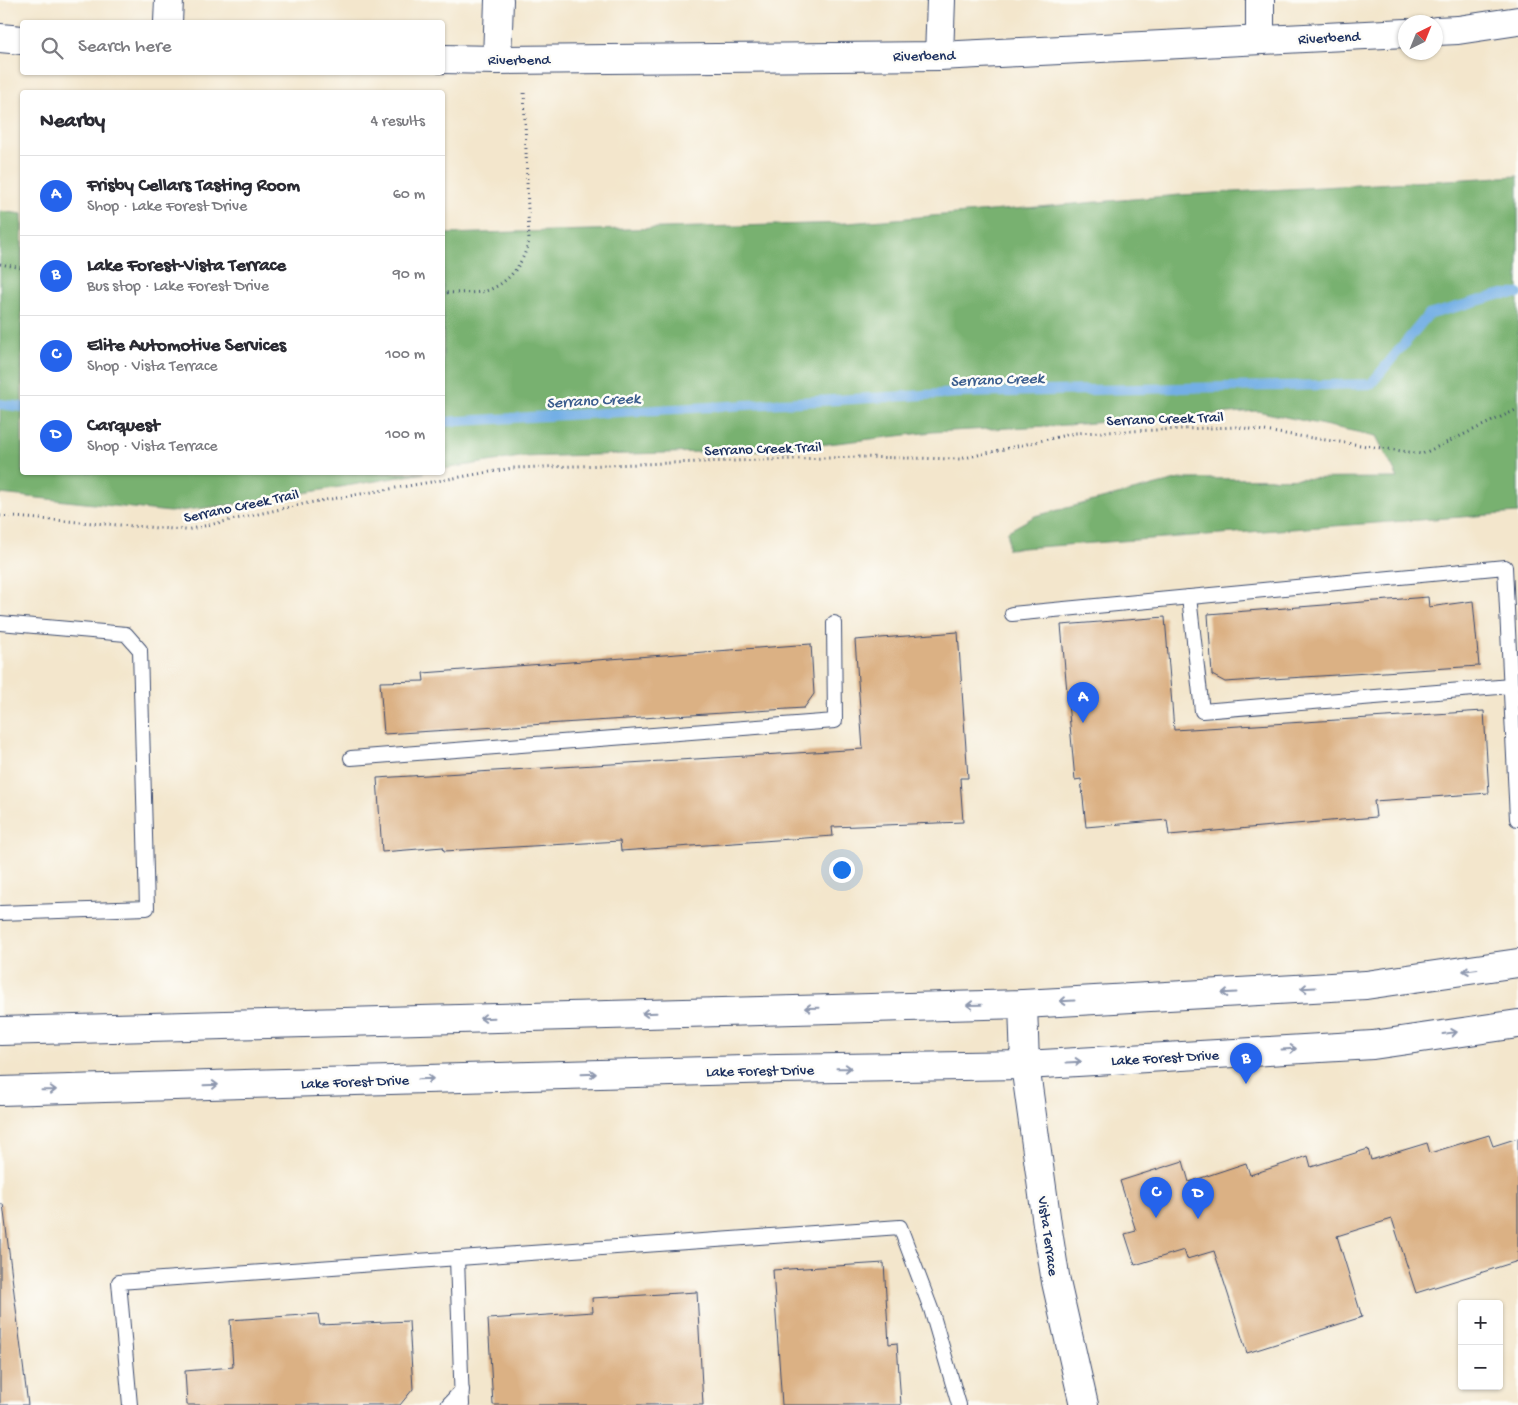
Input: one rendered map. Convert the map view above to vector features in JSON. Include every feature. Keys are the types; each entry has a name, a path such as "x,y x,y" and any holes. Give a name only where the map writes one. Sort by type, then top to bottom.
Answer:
{"main road":[{"path":"168,20 169,0"},
{"path":"499,0 510,60"},
{"path":"939,56 941,0"},
{"path":"1260,0 1260,40"},
{"path":"1443,31 1518,21"},
{"name":"Riverbend","path":"445,59 939,56 1398,33"},
{"path":"0,38 20,40"},
{"path":"0,1031 1023,1004 1366,985 1518,963"},
{"name":"Vista Terrace","path":"1023,1004 1025,1065 1056,1282 1084,1405"},
{"name":"Lake Forest Drive","path":"0,1091 768,1069 1025,1065 1373,1045 1518,1024"}],"lane":[{"path":"1012,614 1505,567 1517,819"},
{"path":"1189,597 1202,711 1511,686"},
{"path":"0,623 126,634 140,650 147,908 0,913"},
{"path":"351,758 835,721 834,623"},
{"path":"130,1405 119,1282 900,1227 931,1309 959,1405"},
{"path":"457,1258 462,1405"},
{"path":"448,1405 462,1390"}],"path":[{"path":"445,293 486,291 502,283 516,271 524,257 529,241 510,60"},
{"path":"0,264 20,268"},
{"name":"Serrano Creek Trail","path":"0,516 186,530 308,503 513,468 858,457 960,459 1075,433 1237,427 1422,454 1518,409"}],"green space":[{"path":"1518,176 1518,513 1008,549 1008,531 1035,516 1180,479 1398,478 1376,436 1257,411 1066,425 932,432 776,450 520,457 445,469 445,234 848,223 1180,195"},
{"path":"0,211 20,214 20,475 412,475 238,504 170,512 0,494"}],"building":[{"path":"1428,597 1429,607 1473,601 1479,666 1225,682 1212,675 1208,614"},
{"path":"1165,617 1174,730 1484,711 1489,793 1374,801 1376,817 1169,835 1167,820 1086,827 1081,779 1075,780 1061,625"},
{"path":"958,632 968,778 960,778 963,822 832,827 833,836 621,851 620,841 444,851 443,847 382,852 377,778 863,749 855,640"},
{"path":"811,644 814,694 804,708 384,734 380,682 424,681 423,673"},
{"path":"1489,1135 1493,1146 1518,1138 1518,1261 1416,1293 1392,1219 1337,1236 1362,1317 1247,1353 1214,1251 1187,1259 1184,1250 1135,1265 1125,1234 1136,1231 1120,1181 1183,1161 1189,1182 1246,1163 1250,1175 1308,1156 1311,1167 1368,1149 1371,1160 1427,1143 1430,1153"},
{"path":"0,1204 3,1204 28,1405 0,1405"},
{"path":"884,1263 889,1344 897,1343 901,1405 782,1405 773,1270"},
{"path":"697,1292 703,1405 493,1405 488,1319 593,1312 592,1298"},
{"path":"318,1314 320,1325 409,1321 413,1389 400,1405 187,1405 185,1371 233,1367 230,1320"}],"waterway":[{"name":"Serrano Creek","path":"445,422 960,393 1371,384 1428,315 1502,294 1518,294"},
{"name":"Serrano Creek","path":"0,404 20,407"}],"place":[{"name":"Frisby Cellars Tasting Room","path":"1083,723"},
{"name":"Lake Forest-Vista Terrace","path":"1246,1084"},
{"name":"Elite Automotive Services","path":"1156,1218"},
{"name":"Carquest","path":"1198,1219"}]}
